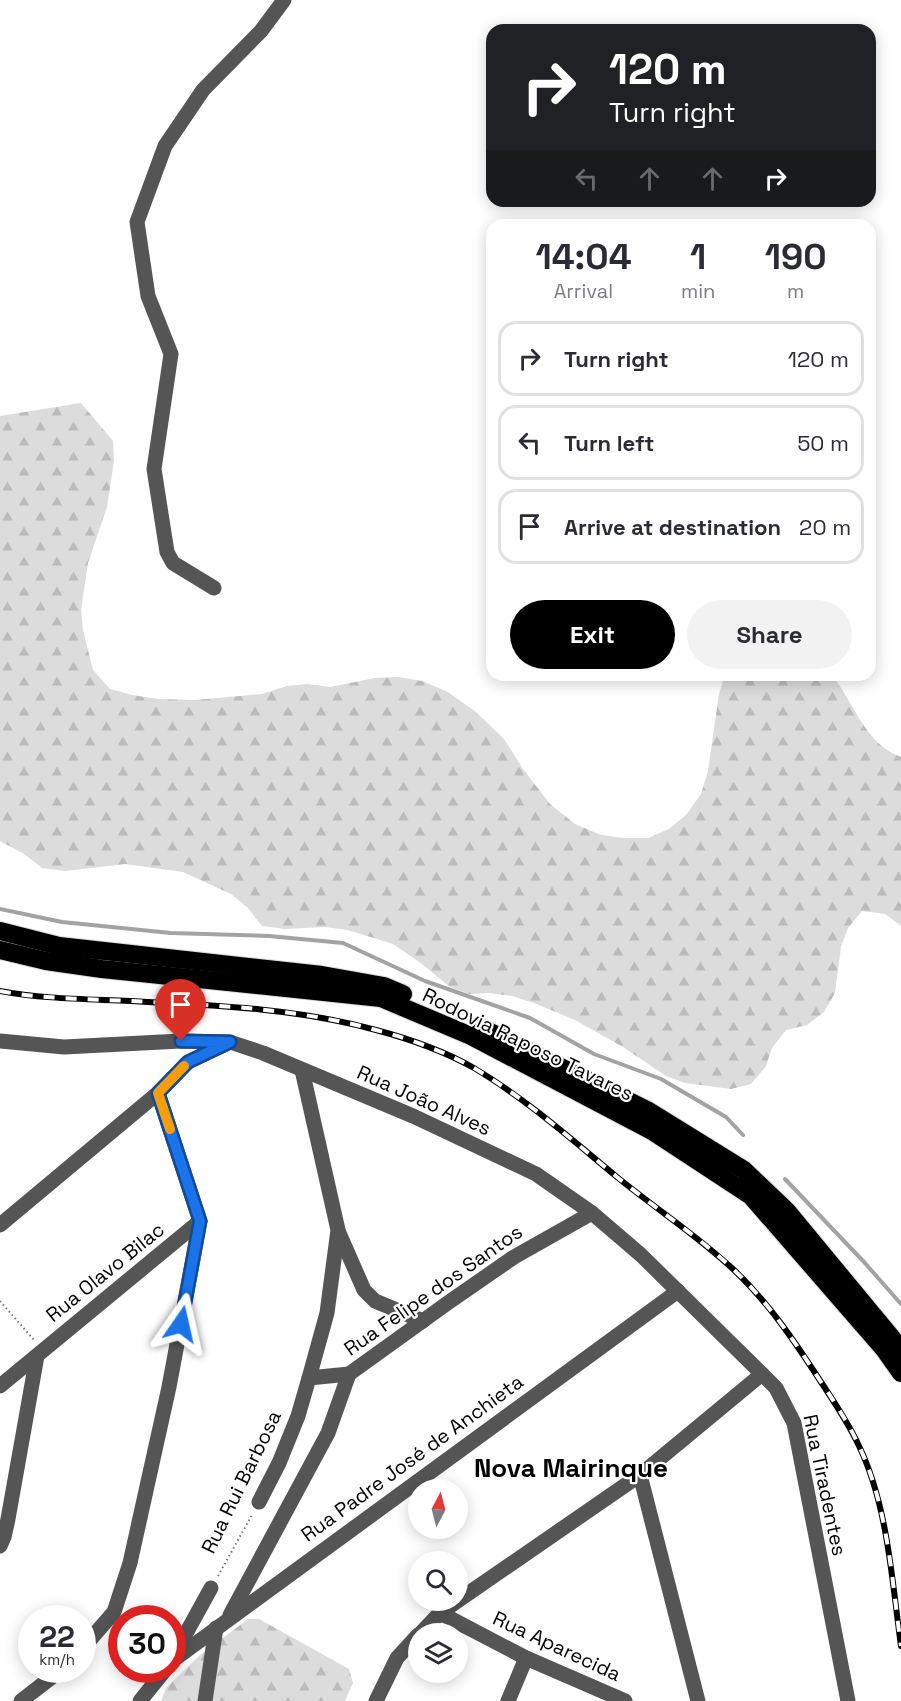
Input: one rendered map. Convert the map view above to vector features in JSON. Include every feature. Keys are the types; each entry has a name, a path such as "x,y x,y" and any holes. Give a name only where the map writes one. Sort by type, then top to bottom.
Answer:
{"highway":[{"name":"Rodovia Raposo Tavares","path":"0,931 59,946 322,975 384,986 471,1023 647,1110 744,1170 787,1211 899,1343"},
{"name":"Rodovia Raposo Tavares","path":"0,950 46,961 102,969 381,998 471,1036 652,1131 751,1196 884,1349 901,1373"}],"street":[{"path":"214,588 173,563 167,552 154,469 171,354 148,296 137,222 165,146 203,90 261,31 284,0"},
{"name":"Rua João Alves","path":"0,1041 64,1047 181,1041 230,1042 263,1053 413,1116 536,1174 592,1213"},
{"path":"0,1225 158,1093 188,1062 230,1042"},
{"name":"Rua Rui Barbosa","path":"259,1502 279,1463 298,1416 327,1314 338,1230 302,1070"},
{"path":"96,1633 114,1612 130,1563 169,1387 200,1221 158,1093"},
{"name":"Rua Tiradentes","path":"592,1213 641,1254 776,1388 794,1423 848,1701"},
{"name":"Rua Felipe dos Santos","path":"222,1624 328,1433 349,1374 525,1251 592,1213"},
{"name":"Rua Olavo Bilac","path":"0,1386 200,1221"},
{"path":"338,1230 364,1290 375,1301 423,1321"},
{"name":"Rua Padre José de Anchieta","path":"186,1650 678,1291"},
{"path":"0,1546 8,1519 37,1356"},
{"path":"309,1378 349,1374"},
{"path":"430,1623 440,1613 639,1476 762,1374"},
{"path":"639,1476 698,1701"},
{"path":"186,1634 211,1588"},
{"name":"Rua Aparecida","path":"440,1613 526,1658 625,1701"},
{"path":"205,1701 222,1624"},
{"path":"376,1701 397,1659 408,1646"},
{"path":"508,1701 526,1658"},
{"path":"21,1701 44,1683"},
{"path":"140,1701 155,1683"}],"path":[{"path":"0,1301 26,1331"},
{"name":"Rua Rui Barbosa","path":"211,1588 259,1502"}],"green space":[{"path":"81,403 113,441 114,461 107,507 88,563 81,610 83,630 93,670 110,689 159,699 195,700 262,694 287,686 307,684 330,687 375,678 398,677 422,681 448,692 476,712 504,739 523,769 550,804 575,824 601,835 648,838 669,829 686,815 701,794 708,771 719,694 723,681 836,681 869,733 878,743 901,757 901,926 885,914 862,911 848,928 841,947 835,993 824,1012 807,1025 786,1030 772,1048 766,1066 751,1084 731,1089 685,1083 666,1076 623,1047 575,1020 534,1003 512,996 489,993 469,994 450,987 393,944 348,930 325,927 285,929 262,926 248,908 231,894 183,872 125,864 65,871 42,868 24,854 0,841 0,416"},
{"path":"248,1619 259,1619 349,1669 353,1683 345,1701 161,1701 166,1688 171,1683 186,1683 186,1669"}],"waterway":[{"path":"0,909 62,922 171,933 269,936 343,943 425,981 530,1018 594,1054 661,1079 726,1117 743,1135"},
{"path":"785,1179 901,1304"}],"railway":[{"path":"0,991 48,997 254,1009 346,1023 401,1037 439,1051 474,1068 512,1093 734,1270 770,1309 791,1338 846,1422 869,1469 888,1544 901,1646"}],"slow traffic":[{"path":"170,1129 158,1093 184,1066"}],"district":[{"name":"Nova Mairinque","path":"571,1468"}],"route":[{"path":"181,1041 230,1042 188,1062 158,1093 200,1221 181,1324"}]}
